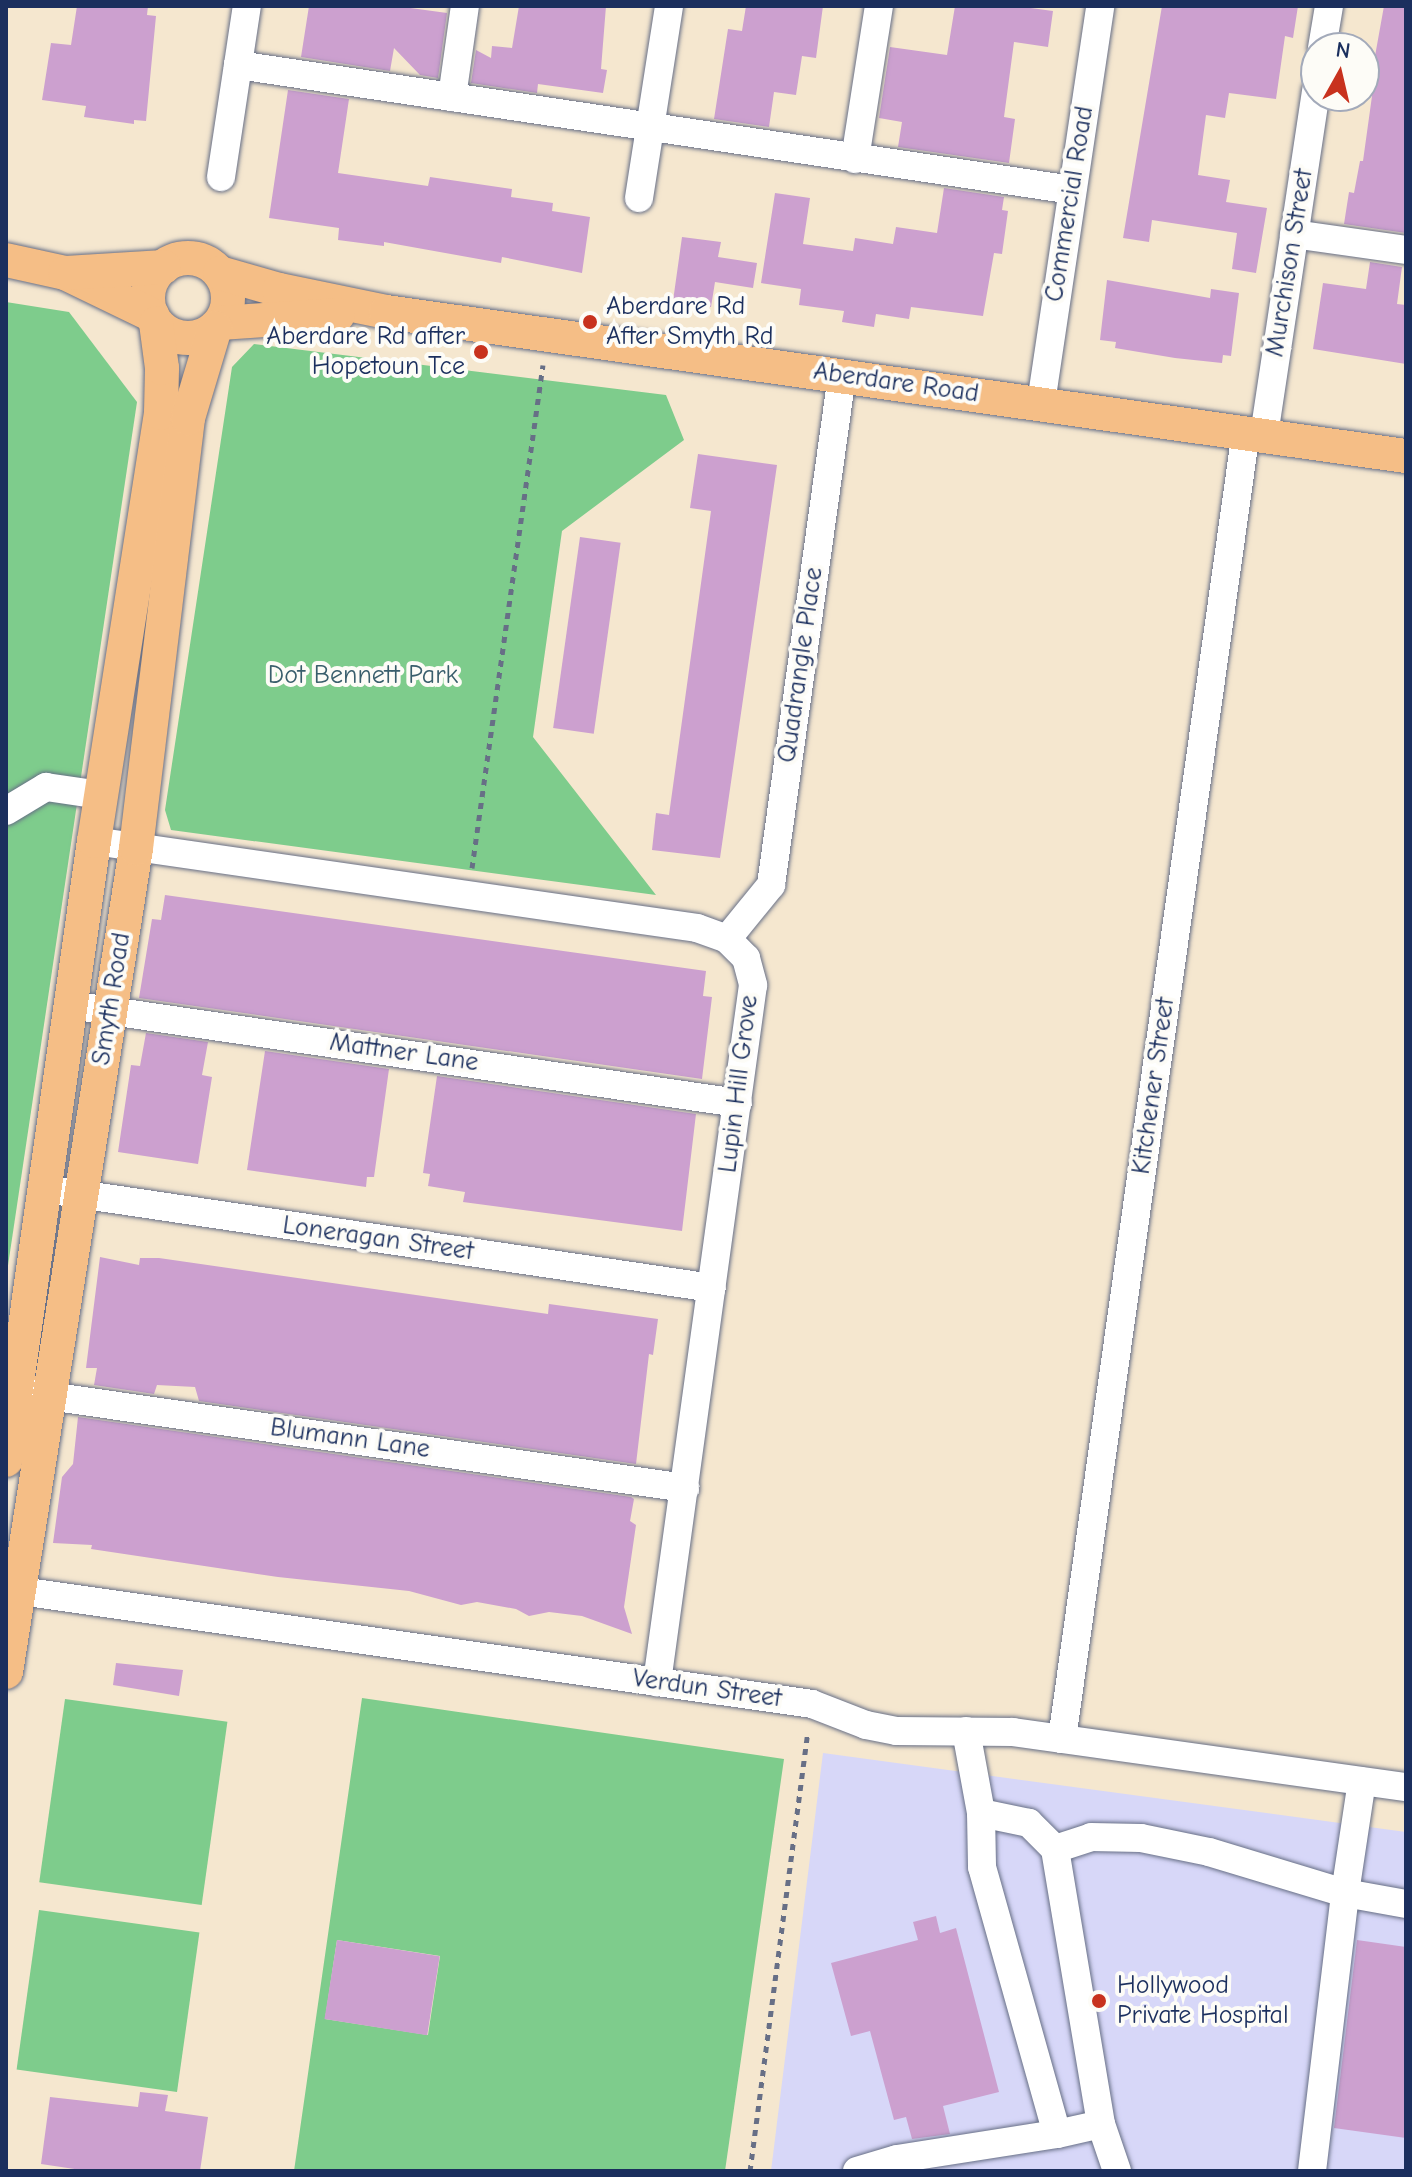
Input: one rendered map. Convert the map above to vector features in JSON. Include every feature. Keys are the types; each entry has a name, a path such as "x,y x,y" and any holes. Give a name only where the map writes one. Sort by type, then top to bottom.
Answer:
{"main road":[{"path":"6,260 65,273 154,319 178,337 192,338 217,325 225,314 228,293 220,273 211,265 187,258 164,267 65,273"},
{"path":"154,319 148,305 151,283 164,267"},
{"name":"Aberdare Road","path":"220,273 279,290 386,312 1406,456"},
{"name":"Aberdare Road","path":"217,325 386,312"},
{"name":"Smyth Road","path":"6,1460 94,841 161,413 162,368 154,319"},
{"name":"Smyth Road","path":"6,1672 13,1590 50,1396 136,848 188,418 217,325"}],"street":[{"path":"221,177 247,6"},
{"path":"452,97 465,6"},
{"path":"639,198 669,6"},
{"path":"855,159 879,6"},
{"name":"Commercial Road","path":"1041,403 1100,6"},
{"path":"1325,32 1329,6"},
{"path":"238,65 1072,190"},
{"name":"Murchison Street","path":"1255,434 1294,234 1313,112"},
{"path":"1294,234 1406,250"},
{"name":"Quadrangle Place","path":"727,939 771,885 842,375"},
{"name":"Kitchener Street","path":"1062,1739 1255,434"},
{"path":"6,811 46,787 101,795"},
{"path":"94,841 697,928 727,939"},
{"name":"Lupin Hill Grove","path":"657,1682 753,985 746,958 727,939"},
{"name":"Mattner Lane","path":"70,1005 738,1103"},
{"name":"Loneragan Street","path":"45,1189 712,1288"},
{"name":"Blumann Lane","path":"16,1391 685,1488"},
{"name":"Verdun Street","path":"13,1590 812,1704 866,1725 896,1731 966,1731 1062,1739 1406,1787"},
{"path":"966,1731 981,1813 982,1867 1057,2134"},
{"path":"1312,2171 1345,1893 1362,1781"},
{"path":"981,1813 1029,1823 1055,1849 1101,2124 1117,2171"},
{"path":"1055,1849 1091,1837 1141,1838 1209,1852 1345,1893 1406,1904"},
{"path":"857,2171 897,2159 1057,2134 1101,2124"}],"path":[{"path":"470,884 543,365"},
{"path":"750,2171 812,1704"}],"shaded area":[{"name":"Hollywood Private Hospital","path":"823,1753 1406,1832 1406,2171 771,2171"}],"green space":[{"path":"6,302 69,312 137,402 6,1279"},
{"name":"Dot Bennett Park","path":"254,344 666,395 684,440 562,531 533,737 656,895 171,830 165,810 232,367"},
{"path":"362,1698 784,1759 725,2171 294,2171","holes":["337,1940 440,1956 428,2035 325,2019"]},
{"path":"65,1699 227,1722 202,1905 39,1882"},
{"path":"39,1910 199,1933 177,2092 17,2069"}],"building":[{"path":"77,6 148,6 147,15 156,16 146,121 134,120 134,124 84,117 86,106 42,100 51,43 71,45"},
{"path":"309,6 396,6 447,13 438,78 420,75 394,48 390,71 301,57"},
{"path":"519,6 606,6 601,69 607,70 603,93 538,84 537,93 471,83 476,50 491,58 492,46 512,48"},
{"path":"746,6 823,6 816,58 802,56 796,95 774,92 769,127 714,119 728,29 742,31"},
{"path":"955,6 1016,6 1053,11 1048,47 1014,42 1004,117 1015,119 1009,163 898,147 902,122 879,118 890,47 947,55"},
{"path":"1162,6 1298,6 1293,38 1285,36 1276,99 1229,93 1225,118 1206,115 1198,175 1230,180 1226,202 1267,208 1256,273 1232,269 1237,233 1152,220 1149,242 1123,238"},
{"path":"1384,6 1406,6 1406,233 1344,224 1349,192 1354,193 1360,161 1363,161 1370,112 1380,112 1379,32"},
{"path":"288,90 349,99 338,173 428,186 430,177 512,189 511,197 553,203 552,211 590,217 582,273 502,257 501,263 384,242 384,246 338,240 339,228 269,218"},
{"path":"944,188 1004,197 1002,210 1008,211 1002,254 994,253 983,316 911,307 909,319 876,314 874,327 842,322 844,311 799,305 801,289 761,283 775,193 810,198 803,244 853,251 855,238 893,244 896,227 937,233"},
{"path":"682,237 721,242 718,257 757,263 753,288 715,282 711,307 673,301"},
{"path":"1370,262 1402,267 1397,304 1406,305 1406,364 1313,349 1323,283 1366,289"},
{"path":"1107,280 1210,298 1211,289 1239,293 1231,356 1223,355 1222,363 1175,358 1115,348 1116,342 1100,340"},
{"path":"698,454 777,465 720,858 652,850 656,813 669,815 711,511 690,508"},
{"path":"580,537 621,543 594,734 553,728"},
{"path":"165,895 706,971 703,996 712,997 702,1079 139,998 152,919 161,920"},
{"path":"146,1033 208,1042 202,1075 212,1077 198,1164 118,1152 131,1065 140,1066"},
{"path":"265,1051 389,1069 374,1177 367,1177 366,1187 247,1170"},
{"path":"437,1076 696,1114 682,1231 463,1202 465,1192 428,1186 430,1174 423,1173"},
{"path":"100,1257 139,1265 140,1258 159,1258 548,1314 549,1304 658,1319 653,1355 649,1354 636,1464 199,1401 195,1387 157,1385 154,1394 94,1385 97,1368 86,1368"},
{"path":"78,1417 631,1497 634,1499 630,1521 636,1525 624,1607 632,1634 582,1616 549,1612 529,1616 516,1609 477,1602 461,1605 409,1591 278,1577 91,1549 92,1545 53,1543 62,1477 73,1464"},
{"path":"116,1663 183,1670 179,1696 113,1685"},
{"path":"936,1916 940,1933 956,1928 999,2092 943,2106 950,2134 912,2139 906,2117 894,2120 870,2031 851,2036 831,1963 918,1940 913,1922"},
{"path":"337,1940 440,1956 427,2035 324,2019"},
{"path":"1357,1940 1406,1947 1406,2138 1334,2128"},
{"path":"140,2092 168,2095 165,2111 208,2117 200,2171 88,2171 41,2164 50,2097 138,2107"}],"place":[{"name":"Aberdare Rd After Smyth Rd","path":"590,322"},
{"name":"Aberdare Rd after Hopetoun Tce","path":"481,352"},
{"name":"Hollywood Private Hospital","path":"1099,2001"}]}
